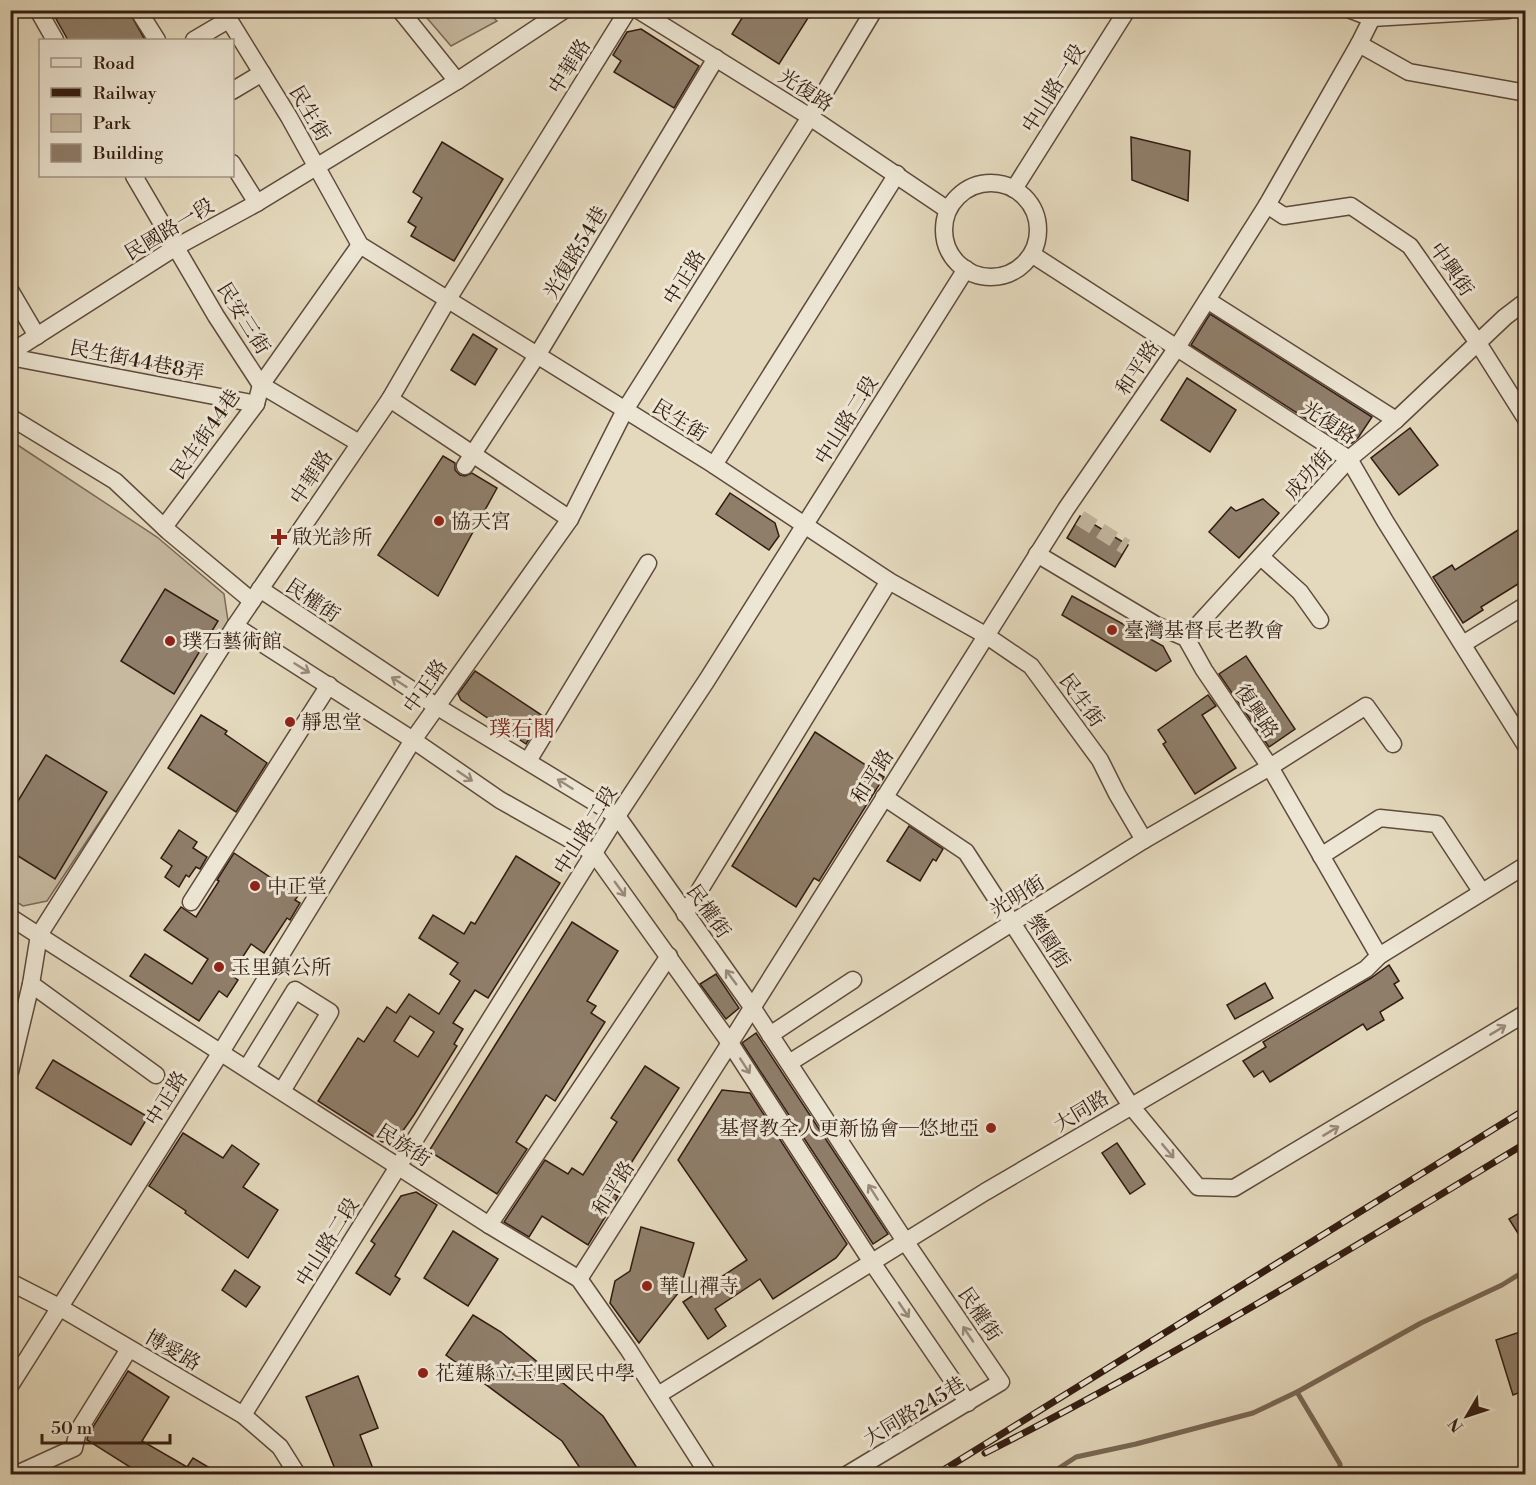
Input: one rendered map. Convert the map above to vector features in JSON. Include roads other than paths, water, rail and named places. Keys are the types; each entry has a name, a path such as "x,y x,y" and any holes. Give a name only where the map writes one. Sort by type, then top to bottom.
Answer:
{"street":[{"path":"38,10 55,39"},
{"path":"138,10 156,39"},
{"path":"400,10 457,81"},
{"name":"民國路一段","path":"10,355 176,247 317,167 457,81 564,10"},
{"name":"中華路","path":"10,1072 31,984 39,935 235,626 390,399 448,299 628,10"},
{"name":"光復路","path":"638,10 810,117 948,210"},
{"name":"中正路","path":"10,1386 221,1052 413,740 570,519 625,410 810,117 874,10"},
{"name":"中山路一段","path":"1014,189 1127,10"},
{"path":"1351,10 1372,18 1508,10"},
{"path":"195,39 226,15"},
{"name":"民生街","path":"226,15 317,167 360,245 714,465 889,581 987,636 1031,666 1100,760 1144,840"},
{"name":"和平路","path":"579,1279 1037,554 1073,513 1267,205 1372,18"},
{"path":"1359,44 1409,72 1526,93"},
{"name":"光復路54巷","path":"469,460 538,354 716,58"},
{"path":"234,90 262,73"},
{"path":"234,166 257,203"},
{"path":"714,465 897,174"},
{"name":"民安三街","path":"135,177 216,316 261,385 358,443"},
{"path":"987,182 1003,184 1014,189 1029,201 1036,215 1038,231 1033,255 1016,270 1001,276 985,277 957,263 948,250 944,236 944,220 948,210 960,194 972,186 987,182"},
{"name":"中興街","path":"1267,205 1284,216 1351,206 1410,246 1478,343 1526,420"},
{"name":"民生街44巷","path":"164,527 256,404 261,385 360,245"},
{"name":"光復路","path":"1033,255 1349,459 1385,521 1526,746"},
{"name":"中山路二段","path":"243,1415 617,816 707,680 966,269"},
{"path":"10,290 38,336"},
{"path":"1207,300 1396,420"},
{"name":"成功街","path":"1186,638 1349,459 1396,420 1526,301"},
{"name":"民生街44巷8弄","path":"10,355 256,404"},
{"path":"390,399 469,460 570,519"},
{"name":"民權街","path":"10,417 115,481 164,527 256,595 617,816 771,1035 1000,1382"},
{"path":"1037,554 1156,625 1186,638"},
{"path":"1261,557 1300,592 1320,620"},
{"path":"528,761 648,563"},
{"path":"685,914 889,581"},
{"path":"1463,644 1526,605"},
{"path":"235,626 329,685 501,800 594,853 730,1043 871,1262 968,1404"},
{"name":"復興路","path":"1186,638 1204,670 1270,767 1379,956"},
{"path":"191,902 329,685"},
{"name":"光明街","path":"789,1064 1144,840 1270,767 1366,706 1393,744"},
{"name":"樂園街","path":"884,797 966,852 1131,1106 1198,1187 1234,1188 1526,1013"},
{"path":"1321,855 1380,818 1437,824 1481,891"},
{"name":"大同路","path":"658,1395 905,1241 1366,969 1379,956 1526,865"},
{"name":"民族街","path":"10,917 489,1225 579,1279 658,1395 708,1474"},
{"path":"489,1225 669,956"},
{"path":"771,1035 853,980"},
{"path":"31,984 156,1076"},
{"path":"247,1068 295,990 304,995 330,1012 282,1090"},
{"name":"博愛路","path":"10,1282 59,1307 243,1415 280,1447 297,1474"},
{"path":"17,1474 74,1448 78,1431 129,1349"},
{"name":"大同路245巷","path":"848,1474 968,1404 1000,1382"}],"waterway":[{"path":"1297,1392 1421,1323 1502,1285 1526,1270"},
{"path":"1050,1474 1076,1457 1136,1444 1253,1413 1297,1392 1340,1464 1340,1474"}],"tunnel":[{"path":"1080,518 1126,547"}],"railway":[{"path":"937,1474 1526,1109"},
{"path":"985,1453 1191,1342 1526,1143"}],"place":[{"name":"協天宮","path":"439,521"},
{"name":"啟光診所","path":"279,537"},
{"name":"臺灣基督長老教會","path":"1112,630"},
{"name":"璞石藝術館","path":"170,641"},
{"name":"靜思堂","path":"290,722"},
{"name":"中正堂","path":"255,886"},
{"name":"玉里鎮公所","path":"219,967"},
{"name":"基督教全人更新協會─悠地亞","path":"991,1128"},
{"name":"華山禪寺","path":"647,1286"},
{"name":"花蓮縣立玉里國民中學","path":"423,1373"}],"district":[{"name":"璞石閣","path":"522,728"}]}
